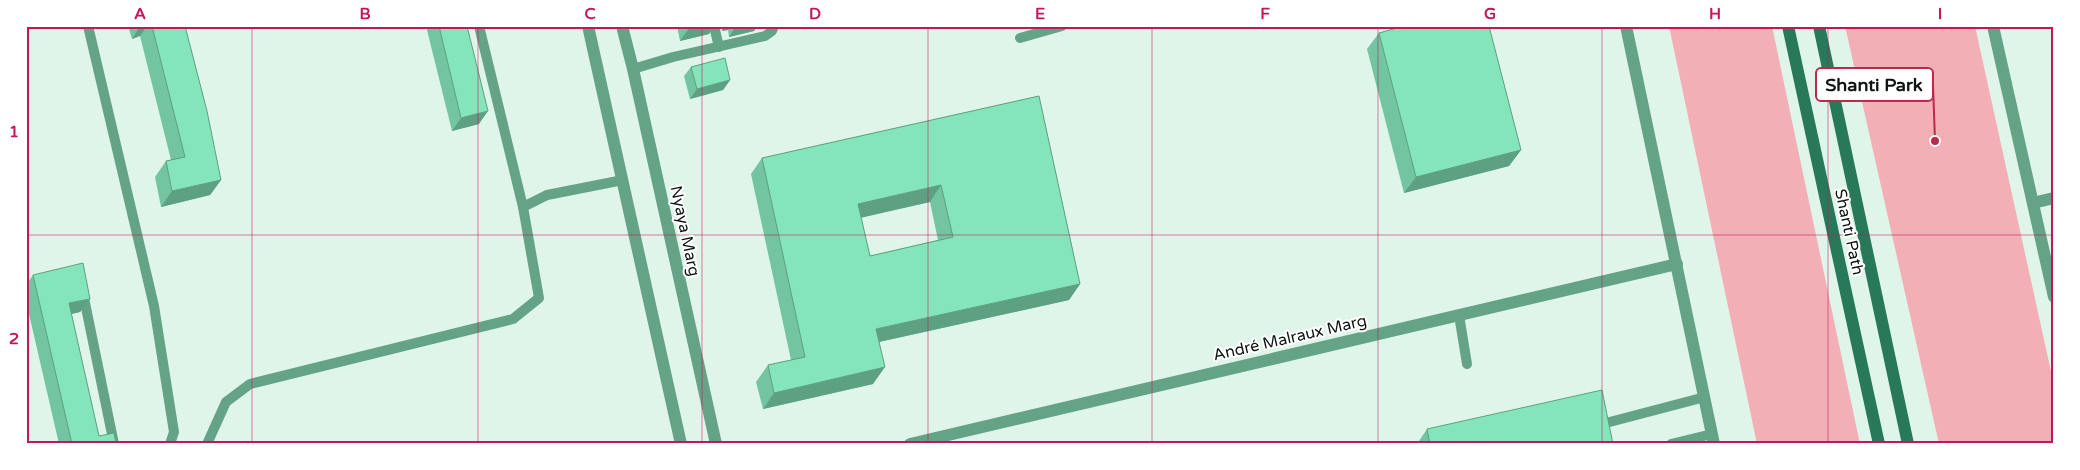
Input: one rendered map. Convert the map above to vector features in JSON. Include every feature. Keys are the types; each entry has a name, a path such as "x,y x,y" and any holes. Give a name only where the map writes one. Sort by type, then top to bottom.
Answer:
{"main road":[{"name":"Shanti Path","path":"1788,26 1879,444"},
{"name":"Shanti Path","path":"1819,26 1908,444"}],"street":[{"path":"588,26 681,444"},
{"name":"Nyaya Marg","path":"622,26 716,444"},
{"path":"1626,26 1678,264 1713,439"},
{"path":"1993,26 2054,297"},
{"path":"2033,203 2054,198"},
{"name":"André Malraux Marg","path":"910,444 1678,264"}],"lane":[{"path":"88,26 154,306 174,432 170,444"},
{"path":"207,444 226,402 250,384 513,319 539,298 523,207 479,26"},
{"path":"714,26 719,47"},
{"path":"633,69 764,36 772,31 774,26"},
{"path":"1020,38 1062,26"},
{"path":"523,207 547,194 623,180"},
{"path":"84,298 114,444"},
{"path":"1459,315 1467,364"},
{"path":"1606,444 1602,424 1705,398"},
{"path":"1671,444 1713,439"}],"shaded area":[{"path":"1669,26 1772,26 1860,444 1757,444"},
{"path":"1845,26 1975,26 2054,385 2054,444 1939,444"}],"building":[{"path":"152,26 185,26 207,111 221,180 172,191 166,161 185,157"},
{"path":"439,26 467,26 488,111 461,118"},
{"path":"1404,26 1489,26 1521,150 1416,177 1379,33"},
{"path":"725,58 730,80 697,89 691,67"},
{"path":"1039,96 1080,284 876,329 885,367 774,393 768,365 805,357 762,158","holes":["941,185 953,237 870,256 858,204"]},
{"path":"83,263 90,299 69,303 99,436 114,433 116,444 72,444 33,275"},
{"path":"1602,390 1613,444 1430,444 1427,429"}],"place":[{"name":"Shanti Park","path":"1935,141"}]}
